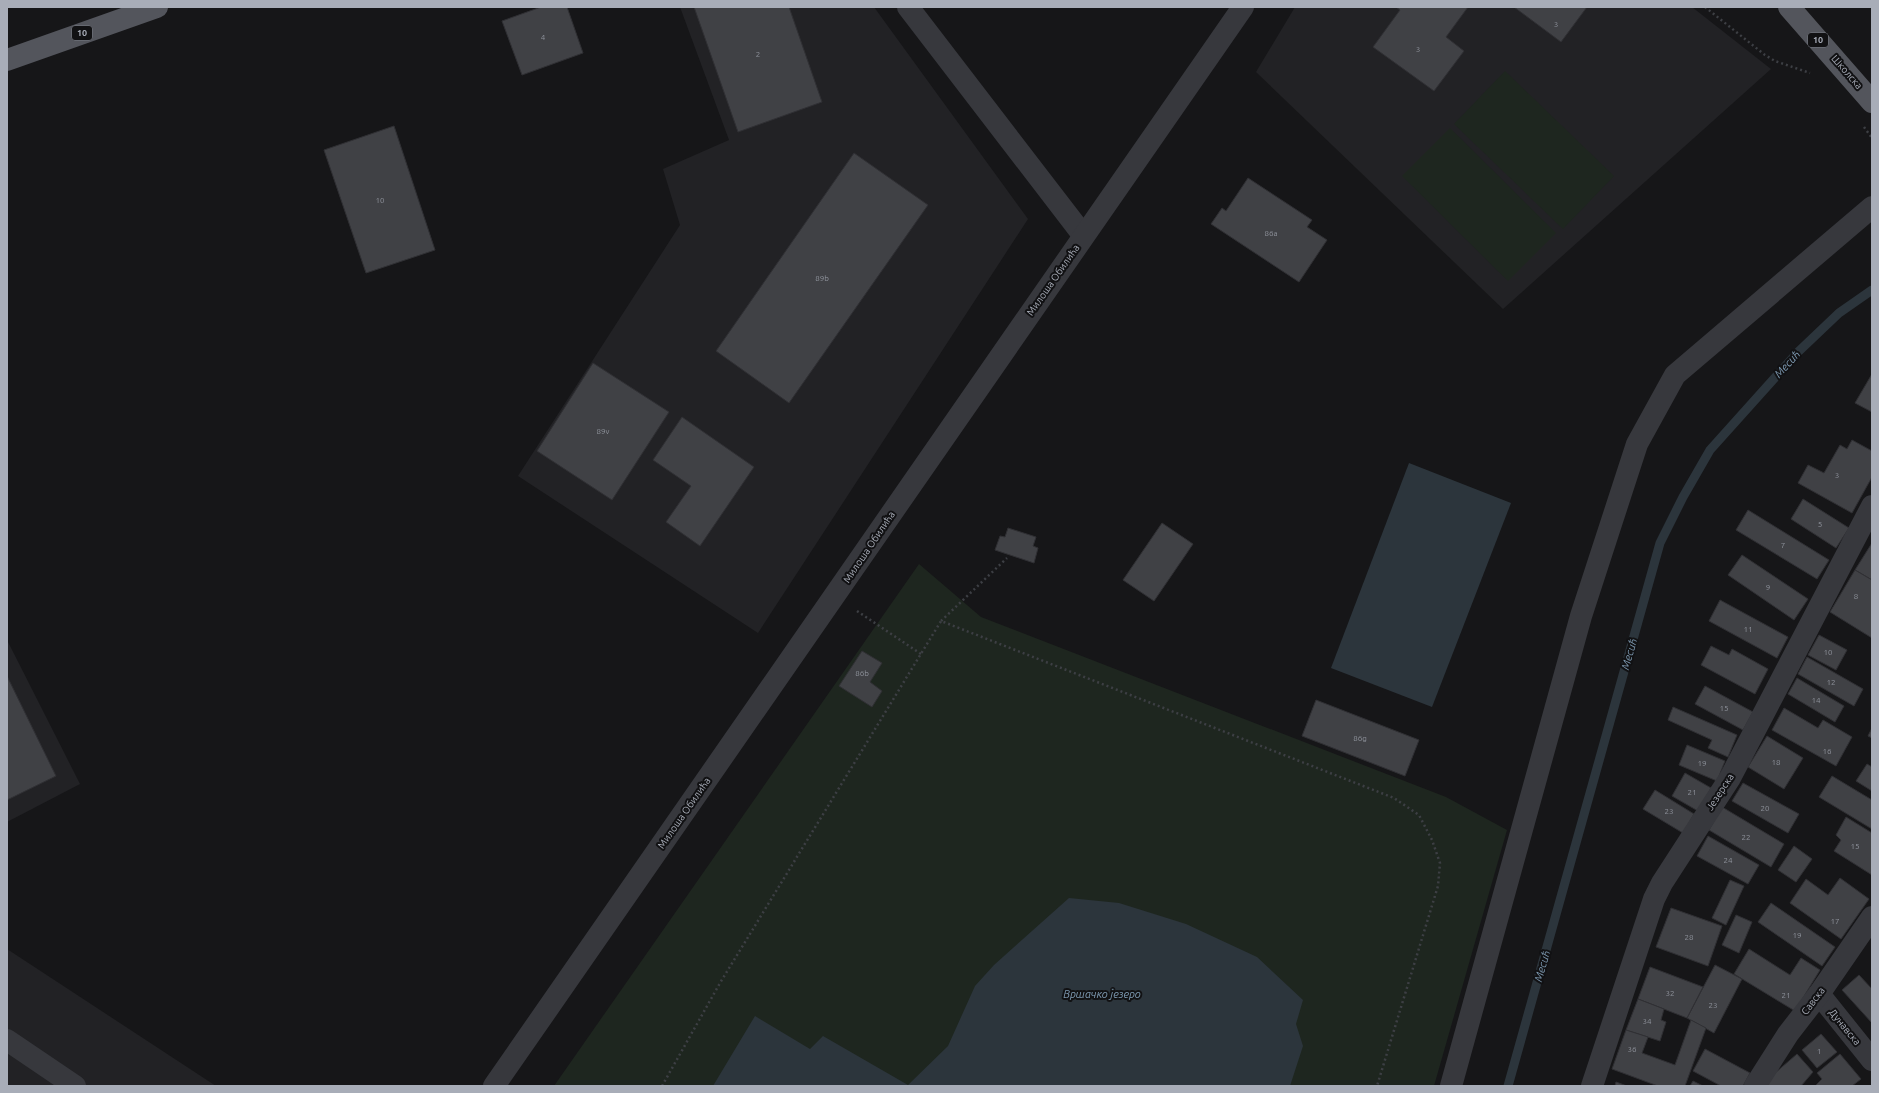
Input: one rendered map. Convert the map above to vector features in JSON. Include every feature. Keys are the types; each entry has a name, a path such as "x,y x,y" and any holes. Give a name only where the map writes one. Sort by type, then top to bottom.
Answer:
{"main road":[{"name":"10","path":"7,60 157,7"},
{"name":"Школска","path":"1789,7 1872,102"}],"street":[{"path":"908,7 1083,235"},
{"name":"Милоша Обилића","path":"494,1086 835,596 1083,235 1243,7"},
{"path":"1451,1086 1581,616 1637,444 1675,375 1872,207"},
{"name":"Језерска","path":"1592,1086 1654,899 1662,882 1730,778 1872,506"},
{"name":"Савска","path":"1755,1086 1788,1034 1819,994 1872,918"},
{"name":"Дунавска","path":"1819,994 1872,1060"},
{"path":"7,1040 75,1086"}],"path":[{"path":"1705,7 1765,55 1775,61 1812,74"},
{"path":"1863,126 1872,138"},
{"path":"662,1086 720,983 941,621 1007,558"},
{"path":"835,596 921,654"},
{"path":"941,621 1394,798 1419,815 1432,840 1440,863 1438,886 1377,1086"}],"shaded area":[{"path":"680,7 874,7 1028,219 758,633 518,476 680,225 663,169 729,140"},
{"path":"1295,7 1692,7 1771,69 1503,309 1256,72"},
{"path":"1505,71 1614,176 1563,229 1454,124"},
{"path":"1450,128 1556,233 1508,281 1402,176"},
{"path":"919,564 981,617 1446,797 1507,830 1434,1086 554,1086"},
{"path":"7,640 80,784 7,822"},
{"path":"7,949 216,1086 7,1086"}],"water":[{"path":"1409,463 1511,503 1432,707 1331,668"},
{"name":"Вршачко језеро","path":"1069,898 1119,903 1186,924 1257,957 1303,1000 1296,1024 1303,1046 1290,1086 713,1086 755,1016 810,1049 823,1036 908,1085 948,1046 975,986 994,965"}],"building":[{"path":"541,7 567,7 583,53 522,75 502,21"},
{"path":"694,7 789,7 822,102 738,132"},
{"path":"1396,7 1468,7 1446,37 1464,51 1434,91 1373,47 1400,10"},
{"path":"1514,7 1587,7 1561,42"},
{"path":"394,126 435,250 366,273 324,150"},
{"path":"854,153 928,205 789,403 716,351"},
{"path":"1248,178 1312,220 1307,227 1327,240 1299,282 1211,224 1222,208 1226,211"},
{"path":"593,363 669,412 612,500 537,451"},
{"path":"1872,374 1872,412 1855,403"},
{"path":"682,417 754,467 700,546 666,522 691,486 653,460"},
{"path":"1852,440 1872,451 1872,477 1852,513 1798,483 1808,465 1824,473 1840,445 1847,449"},
{"path":"1803,499 1849,528 1836,548 1791,519"},
{"path":"1748,510 1829,560 1817,579 1736,530"},
{"path":"1162,523 1193,544 1154,601 1123,580"},
{"path":"1008,528 1036,537 1033,546 1038,548 1034,563 995,550 1000,536 1005,537"},
{"path":"1872,543 1872,580 1855,570"},
{"path":"1742,555 1808,599 1794,620 1728,575"},
{"path":"1855,570 1872,580 1872,638 1830,612"},
{"path":"1720,600 1788,637 1777,658 1709,621"},
{"path":"1819,635 1847,650 1836,670 1808,655"},
{"path":"1711,646 1729,655 1732,649 1768,669 1755,694 1701,665"},
{"path":"862,651 882,663 870,682 882,691 872,707 839,686"},
{"path":"1807,657 1863,689 1854,706 1798,674"},
{"path":"7,676 56,776 7,800"},
{"path":"1797,678 1844,706 1835,722 1788,694"},
{"path":"1705,686 1753,712 1743,730 1695,704"},
{"path":"1316,700 1419,740 1405,776 1302,736"},
{"path":"1673,707 1737,735 1728,757 1708,748 1712,740 1668,720"},
{"path":"1784,708 1818,728 1823,720 1852,737 1836,766 1772,730"},
{"path":"1872,728 1872,738 1868,736"},
{"path":"1767,736 1803,758 1784,789 1748,767"},
{"path":"1687,745 1725,761 1717,781 1679,765"},
{"path":"1867,764 1872,767 1872,791 1856,781"},
{"path":"1685,773 1711,788 1698,811 1672,796"},
{"path":"1832,776 1872,800 1872,829 1819,797"},
{"path":"1743,783 1799,814 1788,833 1732,801"},
{"path":"1655,790 1694,814 1683,833 1643,809"},
{"path":"1722,807 1784,844 1771,867 1709,830"},
{"path":"1846,817 1872,833 1872,875 1834,851 1841,840 1836,835"},
{"path":"1708,836 1759,865 1748,884 1697,856"},
{"path":"1794,846 1812,859 1796,882 1778,870"},
{"path":"1840,878 1869,899 1841,939 1790,903 1806,879 1828,895"},
{"path":"1730,880 1744,886 1726,925 1712,918"},
{"path":"1771,903 1835,947 1822,966 1758,922"},
{"path":"1671,908 1722,926 1708,966 1656,947"},
{"path":"1736,915 1752,922 1739,953 1722,945"},
{"path":"1749,949 1790,975 1801,958 1820,970 1795,1011 1734,974"},
{"path":"1715,965 1742,979 1714,1033 1687,1018"},
{"path":"1650,967 1703,987 1687,1018 1638,999"},
{"path":"1859,975 1872,989 1872,1023 1842,990"},
{"path":"1638,999 1664,1009 1661,1020 1666,1022 1660,1041 1626,1030"},
{"path":"1691,1020 1706,1028 1685,1086 1658,1086 1612,1069 1626,1030 1648,1037 1642,1053 1675,1065"},
{"path":"1821,1034 1837,1052 1817,1068 1802,1050"},
{"path":"1705,1049 1750,1073 1743,1086 1721,1086 1693,1071"},
{"path":"1797,1054 1813,1072 1801,1086 1766,1086 1775,1073"},
{"path":"1840,1054 1861,1079 1852,1086 1815,1086 1822,1079 1817,1073"},
{"path":"1693,1081 1703,1086 1690,1086"},
{"path":"1616,1082 1627,1086 1615,1086"}],"waterway":[{"name":"Месић","path":"1508,1086 1660,543 1683,497 1710,450 1798,352 1839,313 1872,290"}]}
